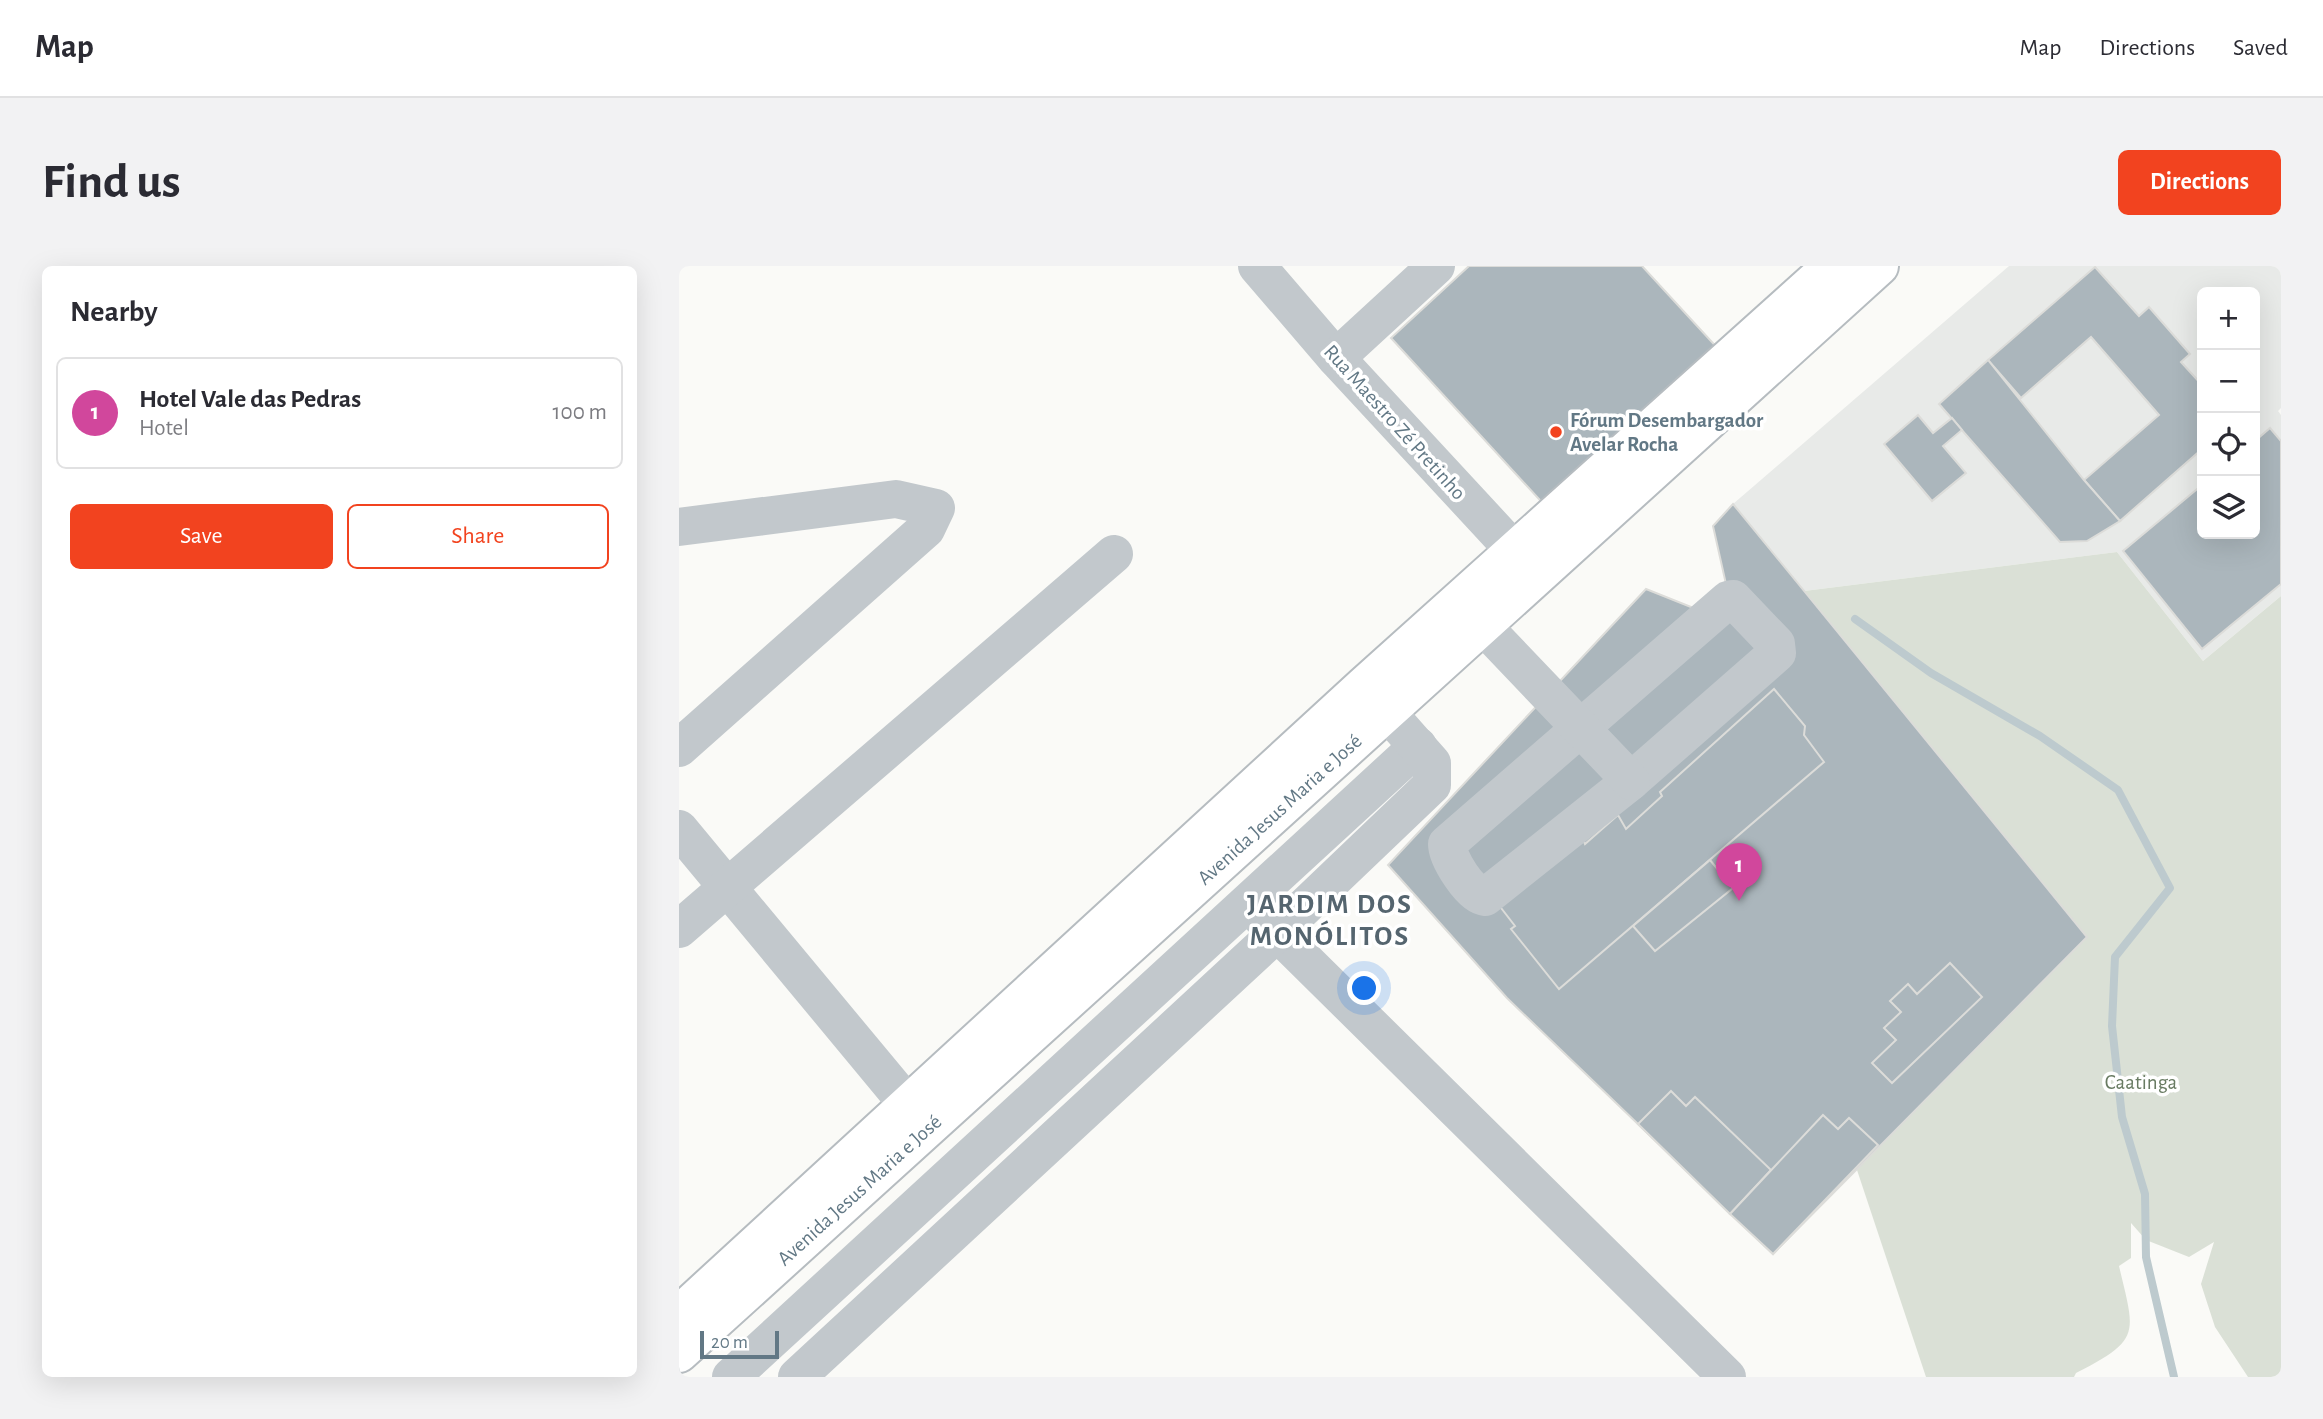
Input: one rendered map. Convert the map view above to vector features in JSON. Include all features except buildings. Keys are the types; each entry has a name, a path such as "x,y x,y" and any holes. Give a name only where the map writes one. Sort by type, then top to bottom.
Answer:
{"main road":[{"name":"Avenida Jesus Maria e José","path":"679,1315 930,1101 1376,699 1525,563 1832,266"},
{"name":"Avenida Jesus Maria e José","path":"1376,699 1484,627 1525,563 1879,266"},
{"name":"Avenida Jesus Maria e José","path":"679,1353 930,1101"}],"street":[{"name":"Rua Maestro Zé Pretinho","path":"1257,266 1336,358 1525,563"},
{"path":"1336,358 1436,266"},
{"path":"679,527 896,499 936,508 926,528 679,748"},
{"path":"679,929 1114,554"},
{"path":"1728,600 1739,602 1776,644 1777,653 1631,781 1485,897 1475,894 1448,853 1447,844 1581,726 1728,600"},
{"path":"1484,627 1631,781"},
{"path":"797,1377 1277,933 1431,785 1432,763 1376,699"},
{"path":"736,1375 854,1263 1418,746"},
{"path":"679,829 726,887 930,1101 985,1143 1016,1175"},
{"path":"1247,902 1727,1377"},
{"path":"854,1263 885,1296"}],"shaded area":[{"path":"2009,266 2281,266 2281,408 2278,411 2281,415 2281,596 2203,661 2117,552 1804,591 1733,504"}],"green space":[{"name":"Caatinga","path":"2117,552 2203,661 2281,596 2281,1377 2248,1377 2215,1327 2201,1284 2214,1242 2189,1257 2146,1240 2131,1223 2131,1258 2119,1266 2130,1321 2123,1342 2113,1352 2076,1373 2074,1377 1926,1377 1856,1167 1804,591"}],"waterway":[{"path":"1855,619 1931,673 2040,736 2118,790 2170,888 2115,957 2112,1026 2122,1117 2145,1194 2146,1257 2174,1377"}],"place":[{"name":"Fórum Desembargador Avelar Rocha","path":"1556,432"},
{"name":"Hotel Vale das Pedras","path":"1739,901"}],"district":[{"name":"JARDIM DOS MONÓLITOS","path":"1330,919"}]}
